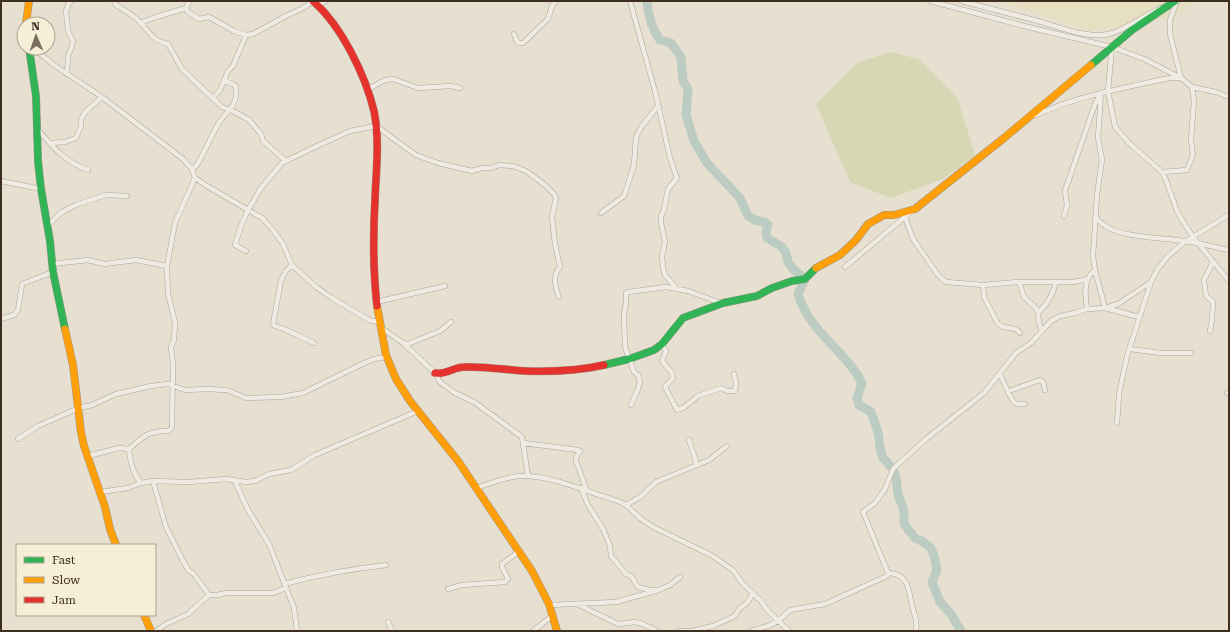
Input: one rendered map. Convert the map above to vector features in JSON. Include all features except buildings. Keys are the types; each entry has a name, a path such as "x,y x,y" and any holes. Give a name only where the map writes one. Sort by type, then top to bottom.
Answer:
{"street":[{"path":"26,16 29,1"},
{"path":"67,74 68,56 73,41 68,31 66,11 71,1"},
{"path":"114,1 116,5 141,23 148,33 156,39 168,44 182,69 222,107 249,120 260,134 263,141 286,160"},
{"path":"141,23 186,8 189,1"},
{"path":"186,8 188,12 199,19 209,17 234,31 246,35 253,34 314,2 326,1"},
{"path":"514,34 517,42 523,42 548,19 552,6 556,1"},
{"path":"630,1 658,106 670,158 677,178 668,189 664,210 661,216 665,242 662,256 663,268 665,275 677,289"},
{"path":"930,1 1112,47 1144,59 1181,78 1192,87 1229,97"},
{"path":"961,1 1062,28 1097,35 1108,34 1119,30 1149,13 1174,2"},
{"path":"314,2 326,13 337,27 356,63 371,99 376,126 378,165 375,198 374,250 376,302 378,324 386,357 402,388 477,488 535,577 549,605 557,631"},
{"path":"845,267 1132,30 1174,2"},
{"path":"1174,2 1170,20 1170,34 1181,78"},
{"path":"213,98 220,90 228,70 233,66 237,59 246,35"},
{"path":"1112,47 1108,91 1115,127 1130,144 1162,172 1177,211 1193,237 1229,281"},
{"path":"30,56 36,96 41,189 52,268 72,360 81,432 116,544"},
{"path":"43,56 67,74 102,97 183,159 192,169 195,178 262,218 283,244 292,265 316,287 332,298 378,324 384,331 403,343 435,373 440,382 454,393 474,402 522,437 528,476"},
{"path":"1024,120 1048,109 1108,91 1169,78 1181,78"},
{"path":"368,89 385,80 393,79 418,88 451,86 460,88"},
{"path":"192,169 197,165 217,127 230,110 236,99 236,86 224,81"},
{"path":"1162,172 1187,170 1192,160 1194,101 1192,87"},
{"path":"1064,216 1067,206 1065,190 1095,104 1101,93"},
{"path":"1101,93 1098,138 1102,160 1093,240 1096,270 1105,308"},
{"path":"50,143 65,142 76,138 85,112 102,97"},
{"path":"601,213 624,196 634,165 636,137 642,126 658,106"},
{"path":"246,251 235,244 248,210 261,188 286,160 350,131 376,126 416,155 438,163 472,171 499,165 513,166 526,171 545,185 556,198 552,216 555,244 560,267 556,271 555,277 556,290 559,297"},
{"path":"37,129 66,159 76,166 88,170"},
{"path":"88,456 119,448 129,449 149,433 156,431 168,431 172,428 173,356 171,347 174,340 175,323 168,293 167,266 175,223 195,178"},
{"path":"1,181 41,189"},
{"path":"47,226 62,212 78,204 106,195 127,196"},
{"path":"435,373 442,374 462,367 485,367 525,372 571,371 629,359 654,350 662,344 682,318 705,311 723,303 756,296 772,288 792,281 805,279 813,270 845,251 856,240 868,224 884,215 894,215 915,208"},
{"path":"1117,423 1119,394 1139,317 1151,282 1162,263 1186,241 1229,215"},
{"path":"905,217 913,239 944,281 949,283 983,285 1019,282 1073,282 1088,279"},
{"path":"1096,217 1105,226 1136,237 1164,238 1186,241 1229,250"},
{"path":"1,319 14,315 18,310 22,284 52,268 88,260 104,264 136,260 167,266"},
{"path":"1210,331 1213,302 1206,296 1204,280 1213,262"},
{"path":"292,265 286,271 281,280 273,324 289,330 297,336 314,343"},
{"path":"1087,309 1085,291 1090,274 1096,270"},
{"path":"1019,282 1024,297 1036,308 1042,331"},
{"path":"1038,314 1040,309 1045,306 1051,297 1056,282"},
{"path":"888,573 863,512 875,502 885,489 893,469 926,439 984,393 1016,353 1031,343 1051,321 1060,316 1075,314 1087,309 1105,308 1118,304 1151,282"},
{"path":"983,285 984,297 998,324 1003,327 1016,328 1020,333"},
{"path":"376,302 445,286"},
{"path":"631,405 640,381 638,375 634,372 625,347 624,315 626,293 658,288 677,289 723,303"},
{"path":"1105,308 1139,317"},
{"path":"403,343 408,344 440,331 450,322"},
{"path":"662,344 666,351 662,361 672,372 673,378 665,386 677,410 683,408 698,396 721,388 727,391 735,391 736,383 734,374"},
{"path":"1130,349 1162,353 1191,353"},
{"path":"18,439 38,426 116,394 162,384 173,385 185,390 207,388 227,390 246,398 281,397 303,393 374,359 386,357"},
{"path":"1000,374 1013,402 1016,404 1025,404"},
{"path":"1009,391 1040,380 1043,382 1045,390"},
{"path":"100,492 128,488 141,483 153,481 188,482 226,479 235,481 254,481 269,474 292,470 315,455 418,410"},
{"path":"689,440 696,461 695,465"},
{"path":"523,442 580,451 576,461 587,491"},
{"path":"626,505 640,497 656,482 709,460 727,446"},
{"path":"129,449 130,461 135,477 141,483"},
{"path":"477,488 495,481 528,476 581,488 618,500 653,527 711,556 733,570 743,584 789,631"},
{"path":"153,481 166,527 189,571 194,573 210,595"},
{"path":"235,481 248,510 269,544 294,608 297,631"},
{"path":"581,488 588,505 603,529 610,546 611,556 626,574 632,576 638,587 649,590 659,590"},
{"path":"448,589 462,585 505,582 508,579 502,564 518,551"},
{"path":"156,631 166,624 188,614 210,595 226,593 273,593 285,586 321,575 356,568 386,565"},
{"path":"752,631 778,621 790,610 825,604 887,576 888,573"},
{"path":"888,573 902,578 908,586 912,608 917,623 916,631"},
{"path":"549,605 616,602 659,590 670,585 680,577"},
{"path":"679,631 692,631 713,626 735,616 739,609 747,603 753,593"},
{"path":"577,604 618,624 635,622 643,624 656,631"},
{"path":"144,616 151,631"},
{"path":"533,631 552,616"},
{"path":"388,622 392,631"}],"shaded area":[{"path":"995,1 1195,1 1176,16 1093,31"}],"green space":[{"path":"890,52 919,59 957,97 975,155 943,179 891,198 850,182 816,104 857,63"}],"waterway":[{"path":"647,1 651,22 657,36 660,40 671,43 681,57 683,81 688,89 686,115 694,141 707,163 740,198 748,216 768,225 766,232 767,238 782,247 786,253 788,262 793,269 805,279 798,294 810,319 855,371 862,383 857,398 859,405 871,412 878,432 883,458 893,469 896,477 898,494 904,511 904,524 915,538 931,548 937,570 932,582 940,602 951,614 961,631"}],"traffic: fast":[{"path":"1091,65 1132,30 1175,1"},
{"path":"30,56 36,96 38,161 41,189 50,241 53,272 65,329"},
{"path":"604,365 629,359 654,350 662,344 683,318 723,303 757,296 772,288 792,281 805,279 816,268"}],"traffic: slow":[{"path":"27,16 29,1"},
{"path":"816,268 840,255 856,240 868,224 884,215 894,215 915,209 1004,138 1091,65"},
{"path":"377,306 386,355 396,379 410,401 458,461 532,571 549,604 557,631"},
{"path":"65,329 73,365 84,446 105,507 110,529 116,544"},
{"path":"144,616 151,631"}],"traffic: jam":[{"path":"313,1 329,18 347,45 358,66 370,96 374,111 377,133 377,167 374,213 377,306"},
{"path":"435,373 443,373 464,367 525,371 565,371 604,365"}]}
